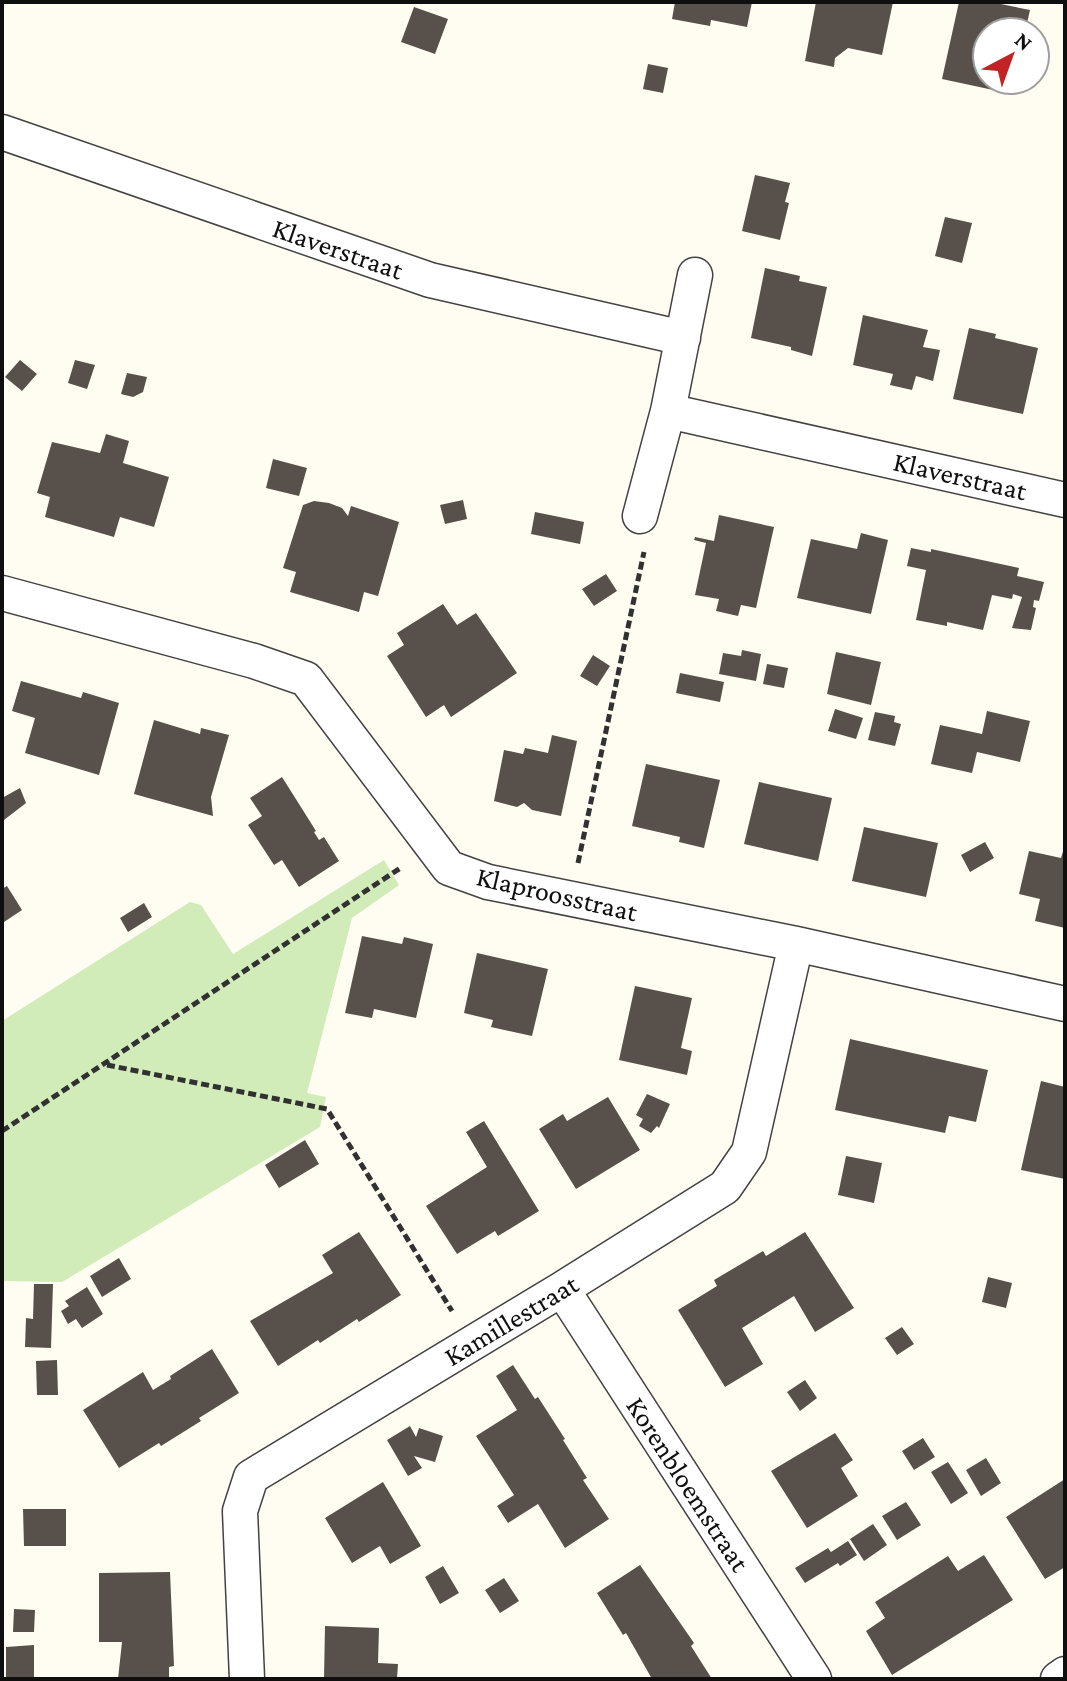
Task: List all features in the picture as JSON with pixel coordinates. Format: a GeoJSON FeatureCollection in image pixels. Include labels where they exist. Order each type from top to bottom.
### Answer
{"type":"FeatureCollection","features":[{"type":"Feature","properties":{"kind":"street","name":"Klaverstraat"},"geometry":{"type":"LineString","coordinates":[[2,132],[430,280],[683,338]]}},
{"type":"Feature","properties":{"kind":"street"},"geometry":{"type":"LineString","coordinates":[[640,516],[668,411],[695,275]]}},
{"type":"Feature","properties":{"kind":"street","name":"Klaverstraat"},"geometry":{"type":"LineString","coordinates":[[668,411],[1065,500]]}},
{"type":"Feature","properties":{"kind":"street","name":"Klaproosstraat"},"geometry":{"type":"LineString","coordinates":[[2,593],[254,661],[306,679],[449,868],[488,882],[796,944],[1065,1004]]}},
{"type":"Feature","properties":{"kind":"street","name":"Kamillestraat"},"geometry":{"type":"LineString","coordinates":[[247,1679],[240,1511],[251,1477],[725,1187],[749,1152],[796,944]]}},
{"type":"Feature","properties":{"kind":"street","name":"Korenbloemstraat"},"geometry":{"type":"LineString","coordinates":[[562,1289],[814,1679]]}},
{"type":"Feature","properties":{"kind":"street"},"geometry":{"type":"LineString","coordinates":[[1058,1679],[1065,1674]]}},
{"type":"Feature","properties":{"kind":"path"},"geometry":{"type":"LineString","coordinates":[[570,899],[645,546],[640,516]]}},
{"type":"Feature","properties":{"kind":"path"},"geometry":{"type":"LineString","coordinates":[[2,1131],[433,847]]}},
{"type":"Feature","properties":{"kind":"path"},"geometry":{"type":"LineString","coordinates":[[106,1065],[327,1109],[472,1343]]}},
{"type":"Feature","properties":{"kind":"green space"},"geometry":{"type":"Polygon","coordinates":[[[384,860],[399,885],[352,918],[307,1093],[326,1097],[320,1127],[62,1282],[2,1281],[2,1021],[190,902],[201,905],[233,954],[384,860]]]}},
{"type":"Feature","properties":{"kind":"building"},"geometry":{"type":"Polygon","coordinates":[[[675,2],[752,2],[747,27],[711,20],[710,26],[672,19],[675,2]]]}},
{"type":"Feature","properties":{"kind":"building"},"geometry":{"type":"Polygon","coordinates":[[[816,2],[893,2],[882,55],[848,48],[835,58],[834,67],[805,61],[816,2]]]}},
{"type":"Feature","properties":{"kind":"building"},"geometry":{"type":"Polygon","coordinates":[[[959,2],[991,2],[1030,10],[1029,16],[971,16],[971,85],[942,79],[959,2]]]}},
{"type":"Feature","properties":{"kind":"building"},"geometry":{"type":"Polygon","coordinates":[[[414,7],[448,19],[435,54],[401,42],[414,7]]]}},
{"type":"Feature","properties":{"kind":"building"},"geometry":{"type":"Polygon","coordinates":[[[648,64],[668,68],[663,93],[643,89],[648,64]]]}},
{"type":"Feature","properties":{"kind":"building"},"geometry":{"type":"Polygon","coordinates":[[[755,175],[790,183],[785,202],[789,203],[780,240],[742,231],[755,175]]]}},
{"type":"Feature","properties":{"kind":"building"},"geometry":{"type":"Polygon","coordinates":[[[945,217],[972,223],[962,263],[935,256],[945,217]]]}},
{"type":"Feature","properties":{"kind":"building"},"geometry":{"type":"Polygon","coordinates":[[[765,268],[800,276],[799,281],[827,287],[812,356],[791,350],[791,347],[751,338],[765,268]]]}},
{"type":"Feature","properties":{"kind":"building"},"geometry":{"type":"Polygon","coordinates":[[[863,315],[928,330],[923,347],[940,350],[933,381],[916,376],[912,390],[890,385],[893,374],[853,365],[863,315]]]}},
{"type":"Feature","properties":{"kind":"building"},"geometry":{"type":"Polygon","coordinates":[[[969,328],[1038,348],[1023,414],[953,399],[969,328]]]}},
{"type":"Feature","properties":{"kind":"building"},"geometry":{"type":"Polygon","coordinates":[[[20,360],[37,374],[22,391],[5,377],[20,360]]]}},
{"type":"Feature","properties":{"kind":"building"},"geometry":{"type":"Polygon","coordinates":[[[75,360],[95,365],[87,389],[68,383],[75,360]]]}},
{"type":"Feature","properties":{"kind":"building"},"geometry":{"type":"Polygon","coordinates":[[[127,373],[147,377],[143,392],[133,397],[121,394],[127,373]]]}},
{"type":"Feature","properties":{"kind":"building"},"geometry":{"type":"Polygon","coordinates":[[[106,434],[129,441],[123,463],[169,477],[154,527],[120,517],[114,537],[45,517],[50,497],[37,493],[52,442],[100,453],[106,434]]]}},
{"type":"Feature","properties":{"kind":"building"},"geometry":{"type":"Polygon","coordinates":[[[273,459],[307,468],[299,496],[266,488],[273,459]]]}},
{"type":"Feature","properties":{"kind":"building"},"geometry":{"type":"Polygon","coordinates":[[[463,500],[467,519],[445,524],[440,505],[463,500]]]}},
{"type":"Feature","properties":{"kind":"building"},"geometry":{"type":"Polygon","coordinates":[[[314,501],[342,508],[348,516],[351,506],[399,522],[378,596],[364,592],[359,612],[290,592],[296,572],[283,568],[303,505],[314,501]]]}},
{"type":"Feature","properties":{"kind":"building"},"geometry":{"type":"Polygon","coordinates":[[[535,512],[584,522],[580,544],[531,534],[535,512]]]}},
{"type":"Feature","properties":{"kind":"building"},"geometry":{"type":"Polygon","coordinates":[[[719,515],[774,527],[756,608],[741,605],[738,616],[716,611],[719,599],[695,595],[706,543],[694,540],[695,537],[714,541],[719,515]]]}},
{"type":"Feature","properties":{"kind":"building"},"geometry":{"type":"Polygon","coordinates":[[[861,533],[888,540],[871,614],[797,598],[811,539],[857,549],[861,533]]]}},
{"type":"Feature","properties":{"kind":"building"},"geometry":{"type":"Polygon","coordinates":[[[911,548],[931,552],[931,549],[1019,568],[1017,576],[1044,582],[1039,601],[1034,600],[1033,607],[1036,608],[1031,630],[1012,628],[1022,597],[1013,594],[1012,599],[992,595],[983,630],[947,622],[947,626],[916,620],[926,570],[907,566],[911,548]]]}},
{"type":"Feature","properties":{"kind":"building"},"geometry":{"type":"Polygon","coordinates":[[[606,574],[617,591],[594,606],[582,589],[606,574]]]}},
{"type":"Feature","properties":{"kind":"building"},"geometry":{"type":"Polygon","coordinates":[[[443,604],[457,625],[476,613],[517,673],[451,717],[444,705],[426,717],[387,656],[404,645],[397,633],[443,604]]]}},
{"type":"Feature","properties":{"kind":"building"},"geometry":{"type":"Polygon","coordinates":[[[742,650],[761,654],[756,681],[719,674],[723,653],[741,656],[742,650]]]}},
{"type":"Feature","properties":{"kind":"building"},"geometry":{"type":"Polygon","coordinates":[[[836,652],[881,662],[871,705],[827,694],[836,652]]]}},
{"type":"Feature","properties":{"kind":"building"},"geometry":{"type":"Polygon","coordinates":[[[593,655],[610,666],[597,686],[580,676],[593,655]]]}},
{"type":"Feature","properties":{"kind":"building"},"geometry":{"type":"Polygon","coordinates":[[[767,664],[788,668],[784,688],[763,684],[767,664]]]}},
{"type":"Feature","properties":{"kind":"building"},"geometry":{"type":"Polygon","coordinates":[[[680,673],[724,682],[720,702],[676,693],[680,673]]]}},
{"type":"Feature","properties":{"kind":"building"},"geometry":{"type":"Polygon","coordinates":[[[21,681],[81,698],[83,692],[119,703],[99,775],[25,753],[35,718],[12,711],[21,681]]]}},
{"type":"Feature","properties":{"kind":"building"},"geometry":{"type":"Polygon","coordinates":[[[835,709],[863,718],[856,739],[828,731],[835,709]]]}},
{"type":"Feature","properties":{"kind":"building"},"geometry":{"type":"Polygon","coordinates":[[[987,711],[1030,721],[1020,762],[977,752],[972,773],[931,764],[940,725],[982,734],[987,711]]]}},
{"type":"Feature","properties":{"kind":"building"},"geometry":{"type":"Polygon","coordinates":[[[875,712],[895,716],[894,722],[901,724],[895,746],[868,740],[875,712]]]}},
{"type":"Feature","properties":{"kind":"building"},"geometry":{"type":"Polygon","coordinates":[[[154,720],[200,734],[201,728],[229,735],[211,797],[213,816],[134,794],[154,720]]]}},
{"type":"Feature","properties":{"kind":"building"},"geometry":{"type":"Polygon","coordinates":[[[552,735],[577,741],[561,816],[532,810],[524,803],[517,807],[494,801],[504,750],[523,754],[525,748],[548,753],[552,735]]]}},
{"type":"Feature","properties":{"kind":"building"},"geometry":{"type":"Polygon","coordinates":[[[646,764],[720,780],[704,848],[679,842],[680,837],[632,826],[646,764]]]}},
{"type":"Feature","properties":{"kind":"building"},"geometry":{"type":"Polygon","coordinates":[[[282,777],[319,840],[324,837],[339,861],[299,887],[282,860],[274,865],[248,825],[262,816],[250,798],[282,777]]]}},
{"type":"Feature","properties":{"kind":"building"},"geometry":{"type":"Polygon","coordinates":[[[759,782],[832,798],[818,861],[744,844],[759,782]]]}},
{"type":"Feature","properties":{"kind":"building"},"geometry":{"type":"Polygon","coordinates":[[[20,788],[26,803],[4,820],[2,798],[20,788]]]}},
{"type":"Feature","properties":{"kind":"building"},"geometry":{"type":"Polygon","coordinates":[[[864,827],[938,843],[926,897],[852,881],[864,827]]]}},
{"type":"Feature","properties":{"kind":"building"},"geometry":{"type":"Polygon","coordinates":[[[985,842],[994,858],[970,872],[961,855],[985,842]]]}},
{"type":"Feature","properties":{"kind":"building"},"geometry":{"type":"Polygon","coordinates":[[[1064,848],[1065,928],[1035,921],[1040,899],[1019,894],[1029,851],[1061,858],[1064,848]]]}},
{"type":"Feature","properties":{"kind":"building"},"geometry":{"type":"Polygon","coordinates":[[[7,886],[22,910],[4,922],[2,889],[7,886]]]}},
{"type":"Feature","properties":{"kind":"building"},"geometry":{"type":"Polygon","coordinates":[[[144,903],[152,917],[128,932],[120,918],[144,903]]]}},
{"type":"Feature","properties":{"kind":"building"},"geometry":{"type":"Polygon","coordinates":[[[362,936],[402,944],[404,937],[433,944],[416,1018],[374,1009],[372,1018],[345,1013],[362,936]]]}},
{"type":"Feature","properties":{"kind":"building"},"geometry":{"type":"Polygon","coordinates":[[[477,953],[548,969],[532,1036],[491,1027],[493,1020],[464,1013],[477,953]]]}},
{"type":"Feature","properties":{"kind":"building"},"geometry":{"type":"Polygon","coordinates":[[[635,986],[692,998],[681,1048],[692,1051],[687,1075],[619,1060],[635,986]]]}},
{"type":"Feature","properties":{"kind":"building"},"geometry":{"type":"Polygon","coordinates":[[[850,1039],[988,1070],[976,1122],[949,1116],[945,1133],[835,1110],[850,1039]]]}},
{"type":"Feature","properties":{"kind":"building"},"geometry":{"type":"Polygon","coordinates":[[[1041,1081],[1065,1087],[1065,1179],[1021,1170],[1041,1081]]]}},
{"type":"Feature","properties":{"kind":"building"},"geometry":{"type":"Polygon","coordinates":[[[647,1094],[670,1104],[659,1128],[657,1126],[651,1133],[639,1126],[643,1119],[636,1115],[647,1094]]]}},
{"type":"Feature","properties":{"kind":"building"},"geometry":{"type":"Polygon","coordinates":[[[608,1097],[640,1150],[576,1189],[539,1129],[563,1114],[567,1121],[608,1097]]]}},
{"type":"Feature","properties":{"kind":"building"},"geometry":{"type":"Polygon","coordinates":[[[484,1121],[539,1211],[498,1236],[495,1231],[457,1254],[426,1206],[487,1167],[466,1132],[484,1121]]]}},
{"type":"Feature","properties":{"kind":"building"},"geometry":{"type":"Polygon","coordinates":[[[305,1140],[319,1164],[279,1188],[265,1165],[305,1140]]]}},
{"type":"Feature","properties":{"kind":"building"},"geometry":{"type":"Polygon","coordinates":[[[846,1156],[882,1163],[874,1203],[838,1195],[846,1156]]]}},
{"type":"Feature","properties":{"kind":"building"},"geometry":{"type":"Polygon","coordinates":[[[359,1232],[401,1295],[359,1322],[357,1319],[320,1343],[318,1340],[278,1366],[250,1321],[333,1273],[322,1255],[359,1232]]]}},
{"type":"Feature","properties":{"kind":"building"},"geometry":{"type":"Polygon","coordinates":[[[805,1232],[854,1308],[815,1332],[794,1296],[742,1328],[763,1364],[725,1387],[678,1310],[717,1286],[714,1280],[763,1251],[766,1256],[805,1232]]]}},
{"type":"Feature","properties":{"kind":"building"},"geometry":{"type":"Polygon","coordinates":[[[119,1258],[131,1279],[102,1297],[90,1276],[119,1258]]]}},
{"type":"Feature","properties":{"kind":"building"},"geometry":{"type":"Polygon","coordinates":[[[988,1277],[1012,1283],[1006,1308],[982,1302],[988,1277]]]}},
{"type":"Feature","properties":{"kind":"building"},"geometry":{"type":"Polygon","coordinates":[[[34,1284],[53,1284],[51,1348],[25,1347],[26,1318],[33,1319],[34,1284]]]}},
{"type":"Feature","properties":{"kind":"building"},"geometry":{"type":"Polygon","coordinates":[[[87,1287],[103,1314],[82,1328],[76,1319],[68,1324],[61,1311],[69,1306],[65,1301],[87,1287]]]}},
{"type":"Feature","properties":{"kind":"building"},"geometry":{"type":"Polygon","coordinates":[[[902,1327],[914,1344],[897,1355],[885,1338],[902,1327]]]}},
{"type":"Feature","properties":{"kind":"building"},"geometry":{"type":"Polygon","coordinates":[[[212,1349],[239,1393],[161,1446],[159,1443],[119,1468],[83,1410],[143,1372],[153,1390],[212,1349]]]}},
{"type":"Feature","properties":{"kind":"building"},"geometry":{"type":"Polygon","coordinates":[[[57,1360],[58,1395],[37,1395],[36,1361],[57,1360]]]}},
{"type":"Feature","properties":{"kind":"building"},"geometry":{"type":"Polygon","coordinates":[[[513,1365],[565,1439],[587,1478],[583,1480],[609,1519],[565,1548],[538,1504],[508,1523],[497,1506],[514,1495],[476,1436],[517,1410],[496,1376],[513,1365]]]}},
{"type":"Feature","properties":{"kind":"building"},"geometry":{"type":"Polygon","coordinates":[[[805,1380],[817,1398],[800,1411],[787,1392],[805,1380]]]}},
{"type":"Feature","properties":{"kind":"building"},"geometry":{"type":"Polygon","coordinates":[[[410,1426],[416,1437],[419,1428],[443,1436],[435,1462],[414,1456],[422,1468],[408,1476],[387,1440],[410,1426]]]}},
{"type":"Feature","properties":{"kind":"building"},"geometry":{"type":"Polygon","coordinates":[[[835,1433],[853,1460],[841,1468],[858,1496],[807,1528],[771,1471],[835,1433]]]}},
{"type":"Feature","properties":{"kind":"building"},"geometry":{"type":"Polygon","coordinates":[[[923,1438],[935,1457],[914,1470],[902,1451],[923,1438]]]}},
{"type":"Feature","properties":{"kind":"building"},"geometry":{"type":"Polygon","coordinates":[[[986,1458],[1001,1483],[981,1496],[966,1470],[986,1458]]]}},
{"type":"Feature","properties":{"kind":"building"},"geometry":{"type":"Polygon","coordinates":[[[948,1462],[968,1493],[951,1504],[931,1472],[948,1462]]]}},
{"type":"Feature","properties":{"kind":"building"},"geometry":{"type":"Polygon","coordinates":[[[1065,1479],[1065,1567],[1045,1579],[1006,1517],[1065,1479]]]}},
{"type":"Feature","properties":{"kind":"building"},"geometry":{"type":"Polygon","coordinates":[[[383,1482],[421,1546],[390,1564],[380,1546],[352,1563],[325,1518],[383,1482]]]}},
{"type":"Feature","properties":{"kind":"building"},"geometry":{"type":"Polygon","coordinates":[[[906,1502],[921,1525],[897,1540],[882,1516],[906,1502]]]}},
{"type":"Feature","properties":{"kind":"building"},"geometry":{"type":"Polygon","coordinates":[[[23,1509],[66,1509],[66,1546],[24,1546],[23,1509]]]}},
{"type":"Feature","properties":{"kind":"building"},"geometry":{"type":"Polygon","coordinates":[[[873,1524],[887,1545],[864,1561],[850,1539],[873,1524]]]}},
{"type":"Feature","properties":{"kind":"building"},"geometry":{"type":"Polygon","coordinates":[[[848,1541],[857,1555],[805,1583],[795,1568],[828,1548],[831,1552],[848,1541]]]}},
{"type":"Feature","properties":{"kind":"building"},"geometry":{"type":"Polygon","coordinates":[[[984,1555],[1013,1600],[892,1675],[866,1631],[885,1618],[875,1602],[948,1556],[958,1571],[984,1555]]]}},
{"type":"Feature","properties":{"kind":"building"},"geometry":{"type":"Polygon","coordinates":[[[640,1565],[694,1643],[691,1646],[712,1679],[652,1679],[626,1633],[623,1635],[597,1593],[640,1565]]]}},
{"type":"Feature","properties":{"kind":"building"},"geometry":{"type":"Polygon","coordinates":[[[443,1566],[459,1593],[440,1604],[425,1577],[443,1566]]]}},
{"type":"Feature","properties":{"kind":"building"},"geometry":{"type":"Polygon","coordinates":[[[170,1572],[174,1666],[169,1667],[169,1679],[118,1679],[122,1642],[99,1642],[99,1573],[170,1572]]]}},
{"type":"Feature","properties":{"kind":"building"},"geometry":{"type":"Polygon","coordinates":[[[504,1578],[519,1601],[500,1613],[485,1590],[504,1578]]]}},
{"type":"Feature","properties":{"kind":"building"},"geometry":{"type":"Polygon","coordinates":[[[14,1609],[35,1610],[34,1632],[13,1632],[14,1609]]]}},
{"type":"Feature","properties":{"kind":"building"},"geometry":{"type":"Polygon","coordinates":[[[325,1626],[379,1628],[378,1663],[398,1664],[397,1679],[324,1679],[325,1626]]]}},
{"type":"Feature","properties":{"kind":"building"},"geometry":{"type":"Polygon","coordinates":[[[34,1645],[34,1679],[6,1679],[6,1647],[34,1645]]]}}]}
